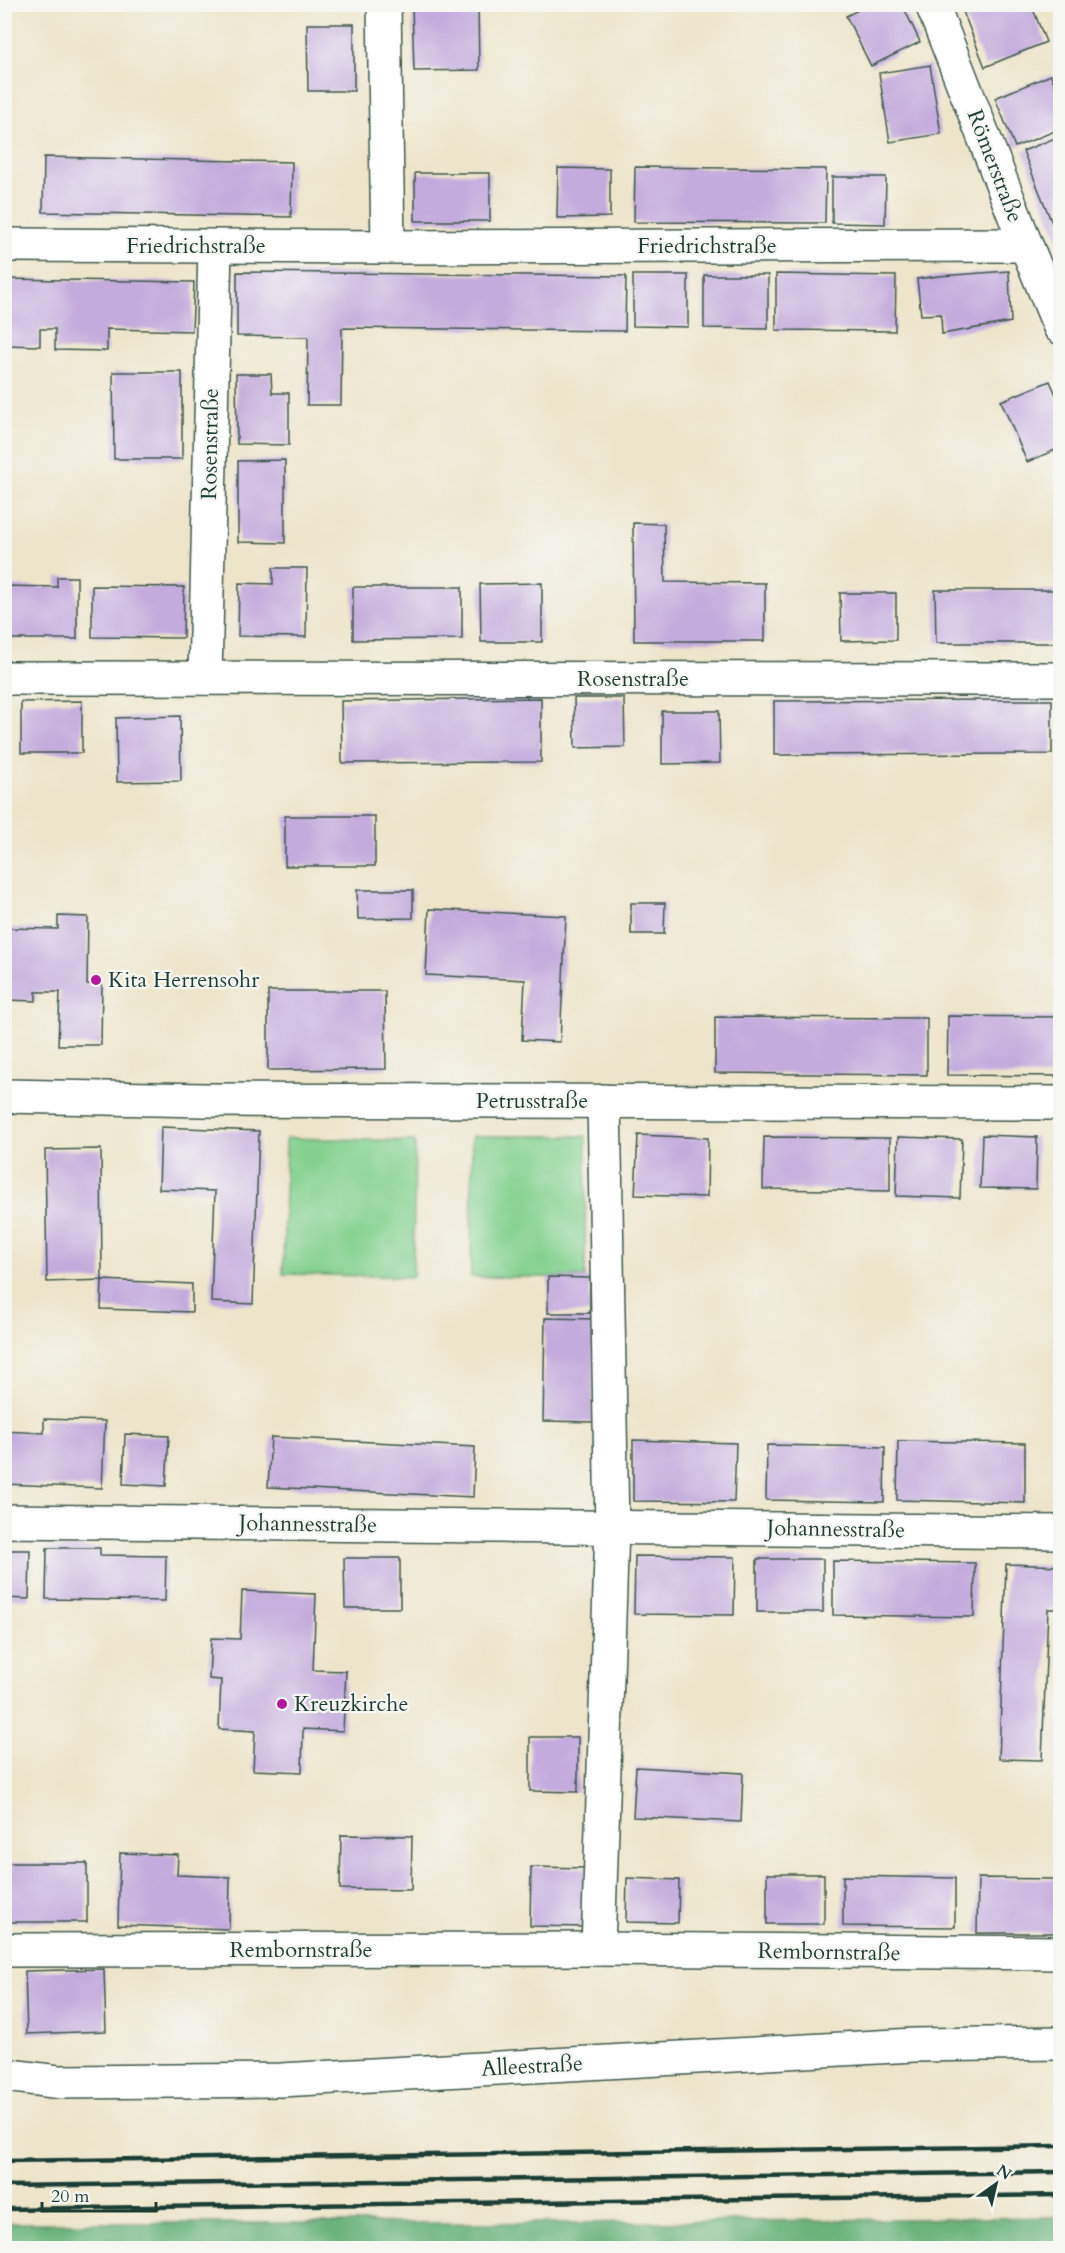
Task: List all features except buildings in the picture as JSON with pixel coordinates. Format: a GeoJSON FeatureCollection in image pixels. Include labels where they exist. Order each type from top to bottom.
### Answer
{"type":"FeatureCollection","features":[{"type":"Feature","properties":{"kind":"street"},"geometry":{"type":"LineString","coordinates":[[384,4],[388,247]]}},
{"type":"Feature","properties":{"kind":"street","name":"Römerstraße"},"geometry":{"type":"LineString","coordinates":[[932,4],[1060,327]]}},
{"type":"Feature","properties":{"kind":"street","name":"Friedrichstraße"},"geometry":{"type":"LineString","coordinates":[[4,245],[388,247],[1026,245]]}},
{"type":"Feature","properties":{"kind":"street","name":"Rosenstraße"},"geometry":{"type":"LineString","coordinates":[[205,678],[215,247]]}},
{"type":"Feature","properties":{"kind":"street","name":"Rosenstraße"},"geometry":{"type":"LineString","coordinates":[[4,678],[1060,679]]}},
{"type":"Feature","properties":{"kind":"street","name":"Petrusstraße"},"geometry":{"type":"LineString","coordinates":[[4,1096],[216,1100],[1060,1103]]}},
{"type":"Feature","properties":{"kind":"street"},"geometry":{"type":"LineString","coordinates":[[598,1949],[612,1527],[604,1101]]}},
{"type":"Feature","properties":{"kind":"street","name":"Johannesstraße"},"geometry":{"type":"LineString","coordinates":[[4,1521],[1060,1532]]}},
{"type":"Feature","properties":{"kind":"street","name":"Rembornstraße"},"geometry":{"type":"LineString","coordinates":[[4,1950],[598,1949],[1060,1953]]}},
{"type":"Feature","properties":{"kind":"street","name":"Alleestraße"},"geometry":{"type":"LineString","coordinates":[[4,2075],[60,2082],[281,2080],[914,2045],[1060,2043]]}},
{"type":"Feature","properties":{"kind":"green space"},"geometry":{"type":"Polygon","coordinates":[[[472,1136],[586,1136],[585,1277],[471,1277],[472,1136]]]}},
{"type":"Feature","properties":{"kind":"green space"},"geometry":{"type":"Polygon","coordinates":[[[286,1138],[415,1141],[413,1277],[283,1274],[286,1138]]]}},
{"type":"Feature","properties":{"kind":"green space"},"geometry":{"type":"Polygon","coordinates":[[[1060,2217],[1060,2248],[4,2248],[5,2223],[574,2223],[1060,2217]]]}},
{"type":"Feature","properties":{"kind":"railway"},"geometry":{"type":"LineString","coordinates":[[4,2161],[1060,2146]]}},
{"type":"Feature","properties":{"kind":"railway"},"geometry":{"type":"LineString","coordinates":[[4,2186],[1060,2172]]}},
{"type":"Feature","properties":{"kind":"railway"},"geometry":{"type":"LineString","coordinates":[[4,2209],[1060,2195]]}},
{"type":"Feature","properties":{"kind":"place","name":"Kita Herrensohr"},"geometry":{"type":"Point","coordinates":[96,980]}},
{"type":"Feature","properties":{"kind":"place","name":"Kreuzkirche"},"geometry":{"type":"Point","coordinates":[282,1704]}}]}
